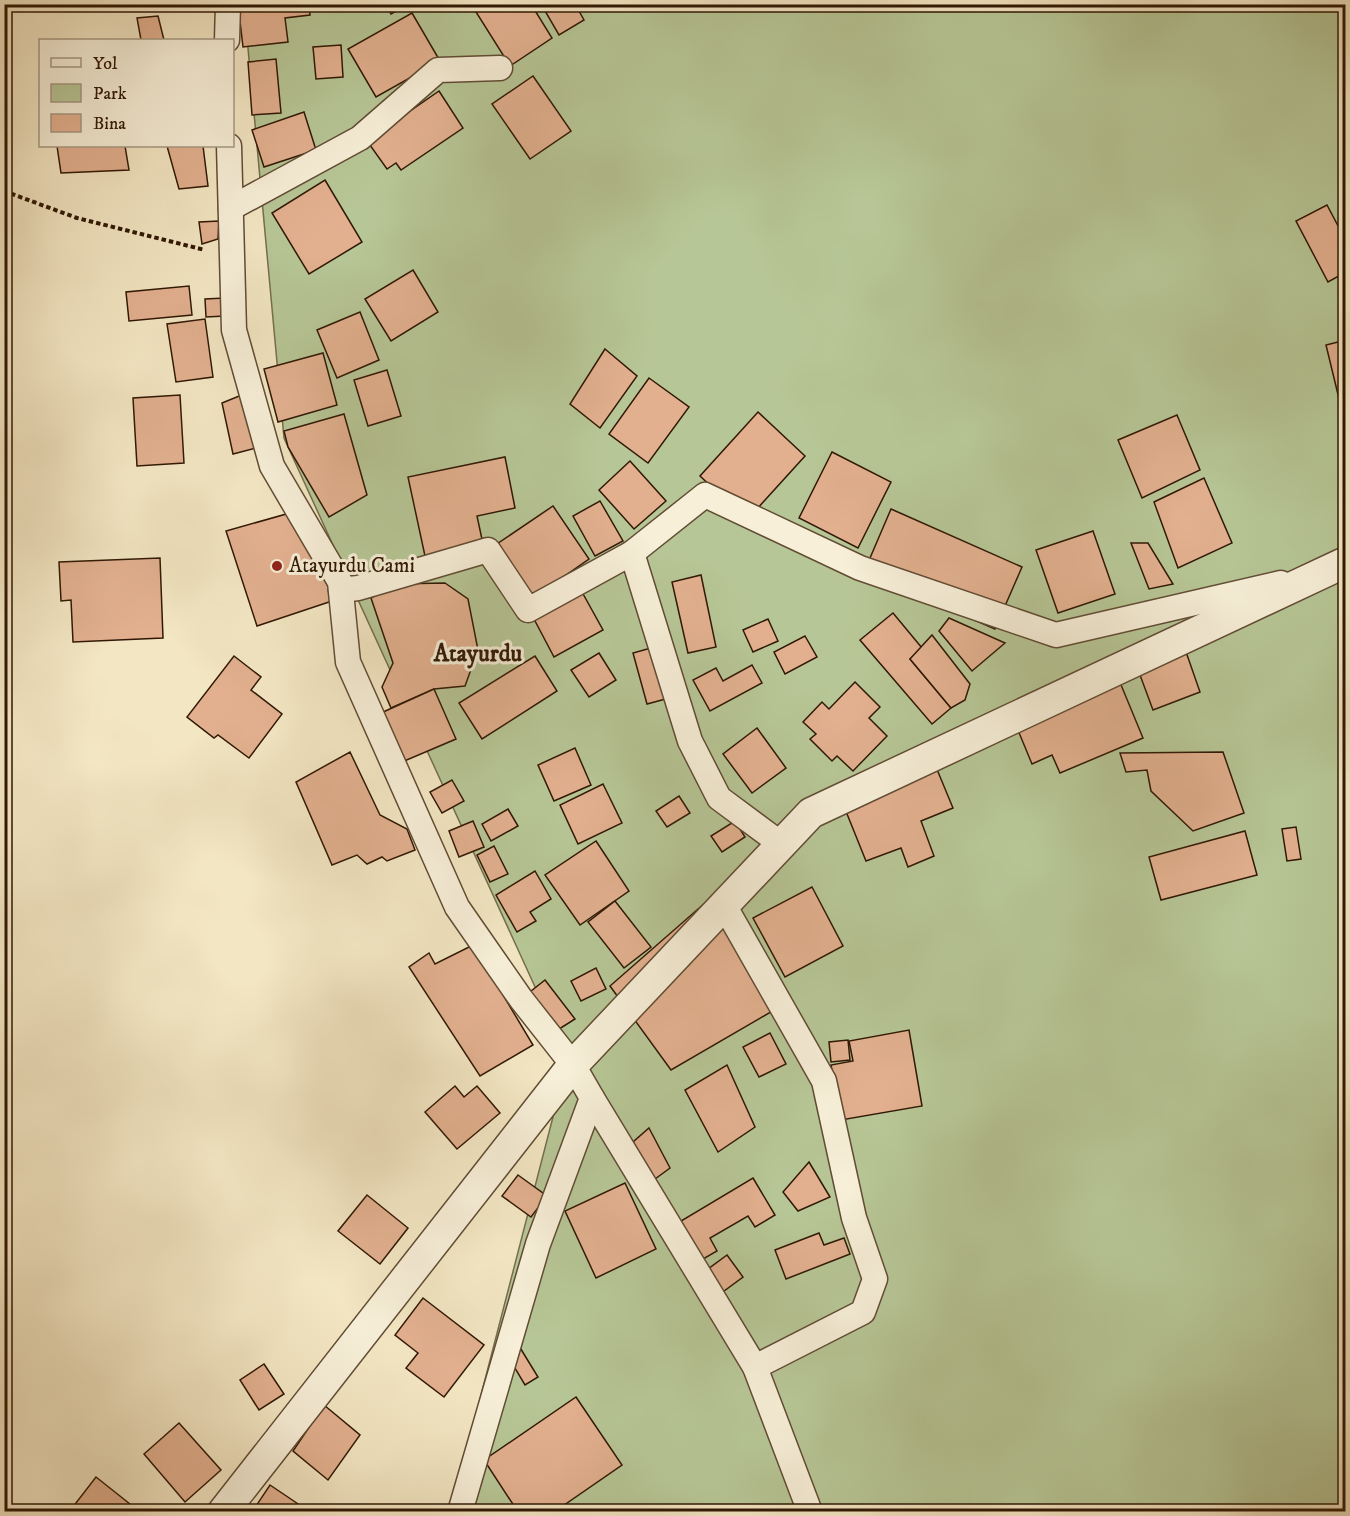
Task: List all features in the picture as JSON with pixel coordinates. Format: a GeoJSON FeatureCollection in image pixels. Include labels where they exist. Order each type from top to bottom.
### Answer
{"type":"FeatureCollection","features":[{"type":"Feature","properties":{"kind":"street"},"geometry":{"type":"LineString","coordinates":[[227,39],[228,4]]}},
{"type":"Feature","properties":{"kind":"street"},"geometry":{"type":"LineString","coordinates":[[231,208],[360,138],[438,70],[500,68]]}},
{"type":"Feature","properties":{"kind":"street"},"geometry":{"type":"LineString","coordinates":[[230,147],[234,330],[272,466],[340,582],[348,662],[457,907],[521,999],[573,1065],[755,1367],[810,1512]]}},
{"type":"Feature","properties":{"kind":"street"},"geometry":{"type":"LineString","coordinates":[[341,590],[358,588],[488,550],[528,610],[632,553],[705,495],[860,568],[1056,635],[1318,575]]}},
{"type":"Feature","properties":{"kind":"street"},"geometry":{"type":"LineString","coordinates":[[632,553],[690,741],[719,798],[781,844]]}},
{"type":"Feature","properties":{"kind":"street"},"geometry":{"type":"LineString","coordinates":[[223,1512],[573,1065],[811,813],[1346,562]]}},
{"type":"Feature","properties":{"kind":"street"},"geometry":{"type":"LineString","coordinates":[[724,905],[824,1081],[854,1218],[875,1279],[863,1312],[755,1367]]}},
{"type":"Feature","properties":{"kind":"street"},"geometry":{"type":"LineString","coordinates":[[460,1512],[538,1244],[592,1098]]}},
{"type":"Feature","properties":{"kind":"path"},"geometry":{"type":"LineString","coordinates":[[4,191],[77,218],[232,257]]}},
{"type":"Feature","properties":{"kind":"green space"},"geometry":{"type":"Polygon","coordinates":[[[244,5],[1345,5],[1345,1511],[451,1511],[568,1059],[284,438],[244,5]]]}},
{"type":"Feature","properties":{"kind":"building"},"geometry":{"type":"Polygon","coordinates":[[[238,4],[309,4],[310,15],[285,18],[288,42],[243,47],[238,4]]]}},
{"type":"Feature","properties":{"kind":"building"},"geometry":{"type":"Polygon","coordinates":[[[386,4],[409,4],[391,14],[386,4]]]}},
{"type":"Feature","properties":{"kind":"building"},"geometry":{"type":"Polygon","coordinates":[[[488,4],[531,4],[552,38],[510,66],[476,12],[488,4]]]}},
{"type":"Feature","properties":{"kind":"building"},"geometry":{"type":"Polygon","coordinates":[[[541,4],[575,4],[584,20],[559,35],[541,4]]]}},
{"type":"Feature","properties":{"kind":"building"},"geometry":{"type":"Polygon","coordinates":[[[412,13],[440,61],[376,97],[348,49],[412,13]]]}},
{"type":"Feature","properties":{"kind":"building"},"geometry":{"type":"Polygon","coordinates":[[[158,16],[164,39],[141,39],[137,18],[158,16]]]}},
{"type":"Feature","properties":{"kind":"building"},"geometry":{"type":"Polygon","coordinates":[[[341,45],[343,77],[316,79],[313,47],[341,45]]]}},
{"type":"Feature","properties":{"kind":"building"},"geometry":{"type":"Polygon","coordinates":[[[276,59],[281,113],[252,115],[248,62],[276,59]]]}},
{"type":"Feature","properties":{"kind":"building"},"geometry":{"type":"Polygon","coordinates":[[[533,76],[571,131],[530,159],[492,104],[533,76]]]}},
{"type":"Feature","properties":{"kind":"building"},"geometry":{"type":"Polygon","coordinates":[[[439,91],[463,128],[401,170],[396,163],[387,169],[367,141],[439,91]]]}},
{"type":"Feature","properties":{"kind":"building"},"geometry":{"type":"Polygon","coordinates":[[[304,112],[316,150],[264,167],[252,130],[304,112]]]}},
{"type":"Feature","properties":{"kind":"building"},"geometry":{"type":"Polygon","coordinates":[[[57,147],[125,147],[129,170],[61,173],[57,147]]]}},
{"type":"Feature","properties":{"kind":"building"},"geometry":{"type":"Polygon","coordinates":[[[167,147],[203,147],[208,186],[179,189],[167,147]]]}},
{"type":"Feature","properties":{"kind":"building"},"geometry":{"type":"Polygon","coordinates":[[[325,180],[362,242],[309,274],[272,213],[325,180]]]}},
{"type":"Feature","properties":{"kind":"building"},"geometry":{"type":"Polygon","coordinates":[[[1327,205],[1346,241],[1346,272],[1328,282],[1296,221],[1327,205]]]}},
{"type":"Feature","properties":{"kind":"building"},"geometry":{"type":"Polygon","coordinates":[[[219,221],[218,239],[202,244],[199,222],[219,221]]]}},
{"type":"Feature","properties":{"kind":"building"},"geometry":{"type":"Polygon","coordinates":[[[413,270],[438,312],[391,341],[365,299],[413,270]]]}},
{"type":"Feature","properties":{"kind":"building"},"geometry":{"type":"Polygon","coordinates":[[[189,286],[192,315],[129,321],[126,292],[189,286]]]}},
{"type":"Feature","properties":{"kind":"building"},"geometry":{"type":"Polygon","coordinates":[[[225,298],[225,316],[206,317],[205,299],[225,298]]]}},
{"type":"Feature","properties":{"kind":"building"},"geometry":{"type":"Polygon","coordinates":[[[360,312],[379,360],[337,378],[317,330],[360,312]]]}},
{"type":"Feature","properties":{"kind":"building"},"geometry":{"type":"Polygon","coordinates":[[[205,319],[213,377],[176,382],[167,324],[205,319]]]}},
{"type":"Feature","properties":{"kind":"building"},"geometry":{"type":"Polygon","coordinates":[[[1346,340],[1346,410],[1342,411],[1326,345],[1346,340]]]}},
{"type":"Feature","properties":{"kind":"building"},"geometry":{"type":"Polygon","coordinates":[[[605,349],[637,376],[600,428],[570,404],[605,349]]]}},
{"type":"Feature","properties":{"kind":"building"},"geometry":{"type":"Polygon","coordinates":[[[323,353],[337,405],[278,422],[264,369],[323,353]]]}},
{"type":"Feature","properties":{"kind":"building"},"geometry":{"type":"Polygon","coordinates":[[[387,370],[401,416],[368,426],[354,380],[387,370]]]}},
{"type":"Feature","properties":{"kind":"building"},"geometry":{"type":"Polygon","coordinates":[[[649,378],[689,407],[648,463],[609,434],[649,378]]]}},
{"type":"Feature","properties":{"kind":"building"},"geometry":{"type":"Polygon","coordinates":[[[249,392],[264,446],[233,454],[222,403],[249,392]]]}},
{"type":"Feature","properties":{"kind":"building"},"geometry":{"type":"Polygon","coordinates":[[[180,395],[184,463],[137,466],[133,398],[180,395]]]}},
{"type":"Feature","properties":{"kind":"building"},"geometry":{"type":"Polygon","coordinates":[[[758,412],[805,456],[747,520],[700,476],[758,412]]]}},
{"type":"Feature","properties":{"kind":"building"},"geometry":{"type":"Polygon","coordinates":[[[344,414],[367,495],[329,517],[288,447],[284,431],[344,414]]]}},
{"type":"Feature","properties":{"kind":"building"},"geometry":{"type":"Polygon","coordinates":[[[1177,415],[1200,470],[1142,498],[1118,440],[1177,415]]]}},
{"type":"Feature","properties":{"kind":"building"},"geometry":{"type":"Polygon","coordinates":[[[832,452],[891,482],[858,548],[799,518],[832,452]]]}},
{"type":"Feature","properties":{"kind":"building"},"geometry":{"type":"Polygon","coordinates":[[[505,457],[515,508],[477,516],[483,544],[425,556],[408,477],[505,457]]]}},
{"type":"Feature","properties":{"kind":"building"},"geometry":{"type":"Polygon","coordinates":[[[630,461],[666,501],[634,529],[599,490],[630,461]]]}},
{"type":"Feature","properties":{"kind":"building"},"geometry":{"type":"Polygon","coordinates":[[[1204,478],[1232,543],[1178,568],[1154,502],[1204,478]]]}},
{"type":"Feature","properties":{"kind":"building"},"geometry":{"type":"Polygon","coordinates":[[[600,501],[623,541],[595,556],[573,516],[600,501]]]}},
{"type":"Feature","properties":{"kind":"building"},"geometry":{"type":"Polygon","coordinates":[[[553,506],[589,559],[527,602],[491,548],[553,506]]]}},
{"type":"Feature","properties":{"kind":"building"},"geometry":{"type":"Polygon","coordinates":[[[891,509],[1022,567],[995,629],[864,572],[891,509]]]}},
{"type":"Feature","properties":{"kind":"building","name":"Atayurdu Cami"},"geometry":{"type":"Polygon","coordinates":[[[290,513],[335,600],[257,626],[226,531],[290,513]]]}},
{"type":"Feature","properties":{"kind":"building"},"geometry":{"type":"Polygon","coordinates":[[[1093,531],[1115,594],[1058,613],[1036,550],[1093,531]]]}},
{"type":"Feature","properties":{"kind":"building"},"geometry":{"type":"Polygon","coordinates":[[[1131,543],[1148,543],[1173,584],[1149,589],[1131,543]]]}},
{"type":"Feature","properties":{"kind":"building"},"geometry":{"type":"Polygon","coordinates":[[[160,558],[163,638],[73,642],[71,600],[61,601],[59,562],[160,558]]]}},
{"type":"Feature","properties":{"kind":"building"},"geometry":{"type":"Polygon","coordinates":[[[701,575],[716,647],[688,653],[672,582],[701,575]]]}},
{"type":"Feature","properties":{"kind":"building"},"geometry":{"type":"Polygon","coordinates":[[[445,583],[468,599],[478,650],[465,686],[434,689],[391,708],[382,687],[393,663],[371,598],[395,584],[445,583]]]}},
{"type":"Feature","properties":{"kind":"building"},"geometry":{"type":"Polygon","coordinates":[[[582,592],[603,630],[554,657],[534,619],[582,592]]]}},
{"type":"Feature","properties":{"kind":"building"},"geometry":{"type":"Polygon","coordinates":[[[893,613],[922,648],[910,659],[951,708],[932,724],[860,640],[893,613]]]}},
{"type":"Feature","properties":{"kind":"building"},"geometry":{"type":"Polygon","coordinates":[[[949,618],[1005,643],[972,671],[939,631],[949,618]]]}},
{"type":"Feature","properties":{"kind":"building"},"geometry":{"type":"Polygon","coordinates":[[[768,619],[778,641],[753,652],[743,630],[768,619]]]}},
{"type":"Feature","properties":{"kind":"building"},"geometry":{"type":"Polygon","coordinates":[[[932,635],[970,684],[965,700],[951,708],[910,659],[932,635]]]}},
{"type":"Feature","properties":{"kind":"building"},"geometry":{"type":"Polygon","coordinates":[[[805,636],[817,657],[785,674],[774,652],[805,636]]]}},
{"type":"Feature","properties":{"kind":"building"},"geometry":{"type":"Polygon","coordinates":[[[669,643],[684,694],[647,704],[633,653],[669,643]]]}},
{"type":"Feature","properties":{"kind":"building"},"geometry":{"type":"Polygon","coordinates":[[[1185,649],[1200,692],[1153,710],[1137,667],[1185,649]]]}},
{"type":"Feature","properties":{"kind":"building"},"geometry":{"type":"Polygon","coordinates":[[[599,653],[616,680],[589,697],[571,670],[599,653]]]}},
{"type":"Feature","properties":{"kind":"building"},"geometry":{"type":"Polygon","coordinates":[[[234,656],[261,677],[251,690],[282,714],[249,758],[218,735],[214,738],[187,717],[234,656]]]}},
{"type":"Feature","properties":{"kind":"building"},"geometry":{"type":"Polygon","coordinates":[[[535,656],[557,691],[482,739],[459,703],[535,656]]]}},
{"type":"Feature","properties":{"kind":"building"},"geometry":{"type":"Polygon","coordinates":[[[752,665],[762,683],[710,711],[693,680],[716,668],[723,681],[752,665]]]}},
{"type":"Feature","properties":{"kind":"building"},"geometry":{"type":"Polygon","coordinates":[[[1119,680],[1143,738],[1060,773],[1052,755],[1032,764],[1015,723],[1119,680]]]}},
{"type":"Feature","properties":{"kind":"building"},"geometry":{"type":"Polygon","coordinates":[[[855,682],[880,707],[869,718],[887,736],[853,771],[837,756],[832,761],[810,739],[816,734],[803,722],[822,702],[829,709],[855,682]]]}},
{"type":"Feature","properties":{"kind":"building"},"geometry":{"type":"Polygon","coordinates":[[[434,689],[456,739],[402,762],[381,713],[434,689]]]}},
{"type":"Feature","properties":{"kind":"building"},"geometry":{"type":"Polygon","coordinates":[[[757,728],[786,768],[752,793],[723,754],[757,728]]]}},
{"type":"Feature","properties":{"kind":"building"},"geometry":{"type":"Polygon","coordinates":[[[575,748],[591,785],[554,801],[538,765],[575,748]]]}},
{"type":"Feature","properties":{"kind":"building"},"geometry":{"type":"Polygon","coordinates":[[[350,752],[380,815],[407,829],[415,850],[387,861],[382,857],[367,864],[357,855],[332,865],[296,782],[350,752]]]}},
{"type":"Feature","properties":{"kind":"building"},"geometry":{"type":"Polygon","coordinates":[[[1223,752],[1244,813],[1193,831],[1151,791],[1147,770],[1126,772],[1120,753],[1223,752]]]}},
{"type":"Feature","properties":{"kind":"building"},"geometry":{"type":"Polygon","coordinates":[[[936,767],[953,808],[921,821],[934,856],[908,867],[901,848],[866,861],[843,804],[936,767]]]}},
{"type":"Feature","properties":{"kind":"building"},"geometry":{"type":"Polygon","coordinates":[[[452,780],[464,801],[442,813],[430,792],[452,780]]]}},
{"type":"Feature","properties":{"kind":"building"},"geometry":{"type":"Polygon","coordinates":[[[603,784],[622,823],[578,844],[560,805],[603,784]]]}},
{"type":"Feature","properties":{"kind":"building"},"geometry":{"type":"Polygon","coordinates":[[[679,796],[690,813],[667,827],[656,811],[679,796]]]}},
{"type":"Feature","properties":{"kind":"building"},"geometry":{"type":"Polygon","coordinates":[[[508,809],[518,826],[491,841],[482,824],[508,809]]]}},
{"type":"Feature","properties":{"kind":"building"},"geometry":{"type":"Polygon","coordinates":[[[473,821],[484,847],[459,857],[449,831],[473,821]]]}},
{"type":"Feature","properties":{"kind":"building"},"geometry":{"type":"Polygon","coordinates":[[[735,821],[745,837],[722,852],[711,836],[735,821]]]}},
{"type":"Feature","properties":{"kind":"building"},"geometry":{"type":"Polygon","coordinates":[[[1296,827],[1301,859],[1287,861],[1282,829],[1296,827]]]}},
{"type":"Feature","properties":{"kind":"building"},"geometry":{"type":"Polygon","coordinates":[[[1245,831],[1257,875],[1161,900],[1149,857],[1245,831]]]}},
{"type":"Feature","properties":{"kind":"building"},"geometry":{"type":"Polygon","coordinates":[[[596,841],[629,891],[580,925],[545,875],[596,841]]]}},
{"type":"Feature","properties":{"kind":"building"},"geometry":{"type":"Polygon","coordinates":[[[494,846],[508,874],[490,882],[477,855],[494,846]]]}},
{"type":"Feature","properties":{"kind":"building"},"geometry":{"type":"Polygon","coordinates":[[[535,871],[551,899],[530,912],[536,921],[517,932],[496,895],[535,871]]]}},
{"type":"Feature","properties":{"kind":"building"},"geometry":{"type":"Polygon","coordinates":[[[812,887],[843,946],[785,977],[753,918],[812,887]]]}},
{"type":"Feature","properties":{"kind":"building"},"geometry":{"type":"Polygon","coordinates":[[[714,895],[788,1002],[671,1070],[610,986],[714,895]]]}},
{"type":"Feature","properties":{"kind":"building"},"geometry":{"type":"Polygon","coordinates":[[[615,901],[651,947],[624,968],[588,922],[615,901]]]}},
{"type":"Feature","properties":{"kind":"building"},"geometry":{"type":"Polygon","coordinates":[[[473,945],[533,1045],[480,1076],[409,967],[429,953],[435,964],[473,945]]]}},
{"type":"Feature","properties":{"kind":"building"},"geometry":{"type":"Polygon","coordinates":[[[596,968],[606,989],[581,1001],[571,981],[596,968]]]}},
{"type":"Feature","properties":{"kind":"building"},"geometry":{"type":"Polygon","coordinates":[[[545,980],[575,1019],[556,1031],[521,999],[545,980]]]}},
{"type":"Feature","properties":{"kind":"building"},"geometry":{"type":"Polygon","coordinates":[[[909,1030],[922,1106],[841,1120],[831,1065],[853,1061],[849,1041],[909,1030]]]}},
{"type":"Feature","properties":{"kind":"building"},"geometry":{"type":"Polygon","coordinates":[[[770,1033],[786,1064],[759,1077],[743,1047],[770,1033]]]}},
{"type":"Feature","properties":{"kind":"building"},"geometry":{"type":"Polygon","coordinates":[[[848,1040],[850,1060],[831,1062],[829,1042],[848,1040]]]}},
{"type":"Feature","properties":{"kind":"building"},"geometry":{"type":"Polygon","coordinates":[[[727,1065],[755,1127],[718,1152],[685,1090],[727,1065]]]}},
{"type":"Feature","properties":{"kind":"building"},"geometry":{"type":"Polygon","coordinates":[[[455,1086],[464,1097],[477,1086],[500,1113],[457,1149],[425,1112],[455,1086]]]}},
{"type":"Feature","properties":{"kind":"building"},"geometry":{"type":"Polygon","coordinates":[[[649,1128],[670,1168],[655,1179],[633,1142],[649,1128]]]}},
{"type":"Feature","properties":{"kind":"building"},"geometry":{"type":"Polygon","coordinates":[[[809,1162],[830,1197],[798,1211],[783,1192],[809,1162]]]}},
{"type":"Feature","properties":{"kind":"building"},"geometry":{"type":"Polygon","coordinates":[[[518,1175],[547,1196],[531,1217],[502,1196],[518,1175]]]}},
{"type":"Feature","properties":{"kind":"building"},"geometry":{"type":"Polygon","coordinates":[[[753,1178],[775,1215],[755,1227],[748,1216],[710,1238],[717,1251],[698,1262],[676,1224],[753,1178]]]}},
{"type":"Feature","properties":{"kind":"building"},"geometry":{"type":"Polygon","coordinates":[[[625,1183],[656,1249],[596,1278],[565,1211],[625,1183]]]}},
{"type":"Feature","properties":{"kind":"building"},"geometry":{"type":"Polygon","coordinates":[[[367,1195],[408,1228],[380,1264],[338,1231],[367,1195]]]}},
{"type":"Feature","properties":{"kind":"building"},"geometry":{"type":"Polygon","coordinates":[[[819,1233],[824,1245],[844,1238],[850,1254],[786,1279],[775,1250],[819,1233]]]}},
{"type":"Feature","properties":{"kind":"building"},"geometry":{"type":"Polygon","coordinates":[[[727,1255],[743,1277],[720,1294],[704,1272],[727,1255]]]}},
{"type":"Feature","properties":{"kind":"building"},"geometry":{"type":"Polygon","coordinates":[[[423,1298],[484,1345],[444,1397],[406,1368],[418,1353],[395,1335],[423,1298]]]}},
{"type":"Feature","properties":{"kind":"building"},"geometry":{"type":"Polygon","coordinates":[[[519,1346],[538,1377],[525,1385],[506,1353],[519,1346]]]}},
{"type":"Feature","properties":{"kind":"building"},"geometry":{"type":"Polygon","coordinates":[[[264,1364],[284,1394],[259,1410],[240,1380],[264,1364]]]}},
{"type":"Feature","properties":{"kind":"building"},"geometry":{"type":"Polygon","coordinates":[[[576,1397],[622,1465],[554,1512],[518,1512],[484,1460],[576,1397]]]}},
{"type":"Feature","properties":{"kind":"building"},"geometry":{"type":"Polygon","coordinates":[[[324,1405],[360,1435],[328,1480],[293,1451],[324,1405]]]}},
{"type":"Feature","properties":{"kind":"building"},"geometry":{"type":"Polygon","coordinates":[[[179,1423],[221,1470],[185,1502],[144,1454],[179,1423]]]}},
{"type":"Feature","properties":{"kind":"building"},"geometry":{"type":"Polygon","coordinates":[[[96,1477],[140,1512],[69,1512],[96,1477]]]}},
{"type":"Feature","properties":{"kind":"building"},"geometry":{"type":"Polygon","coordinates":[[[270,1485],[307,1510],[306,1512],[252,1512],[270,1485]]]}},
{"type":"Feature","properties":{"kind":"place","name":"Atayurdu Cami"},"geometry":{"type":"Point","coordinates":[277,566]}},
{"type":"Feature","properties":{"kind":"district","name":"Atayurdu"},"geometry":{"type":"Point","coordinates":[478,654]}}]}
